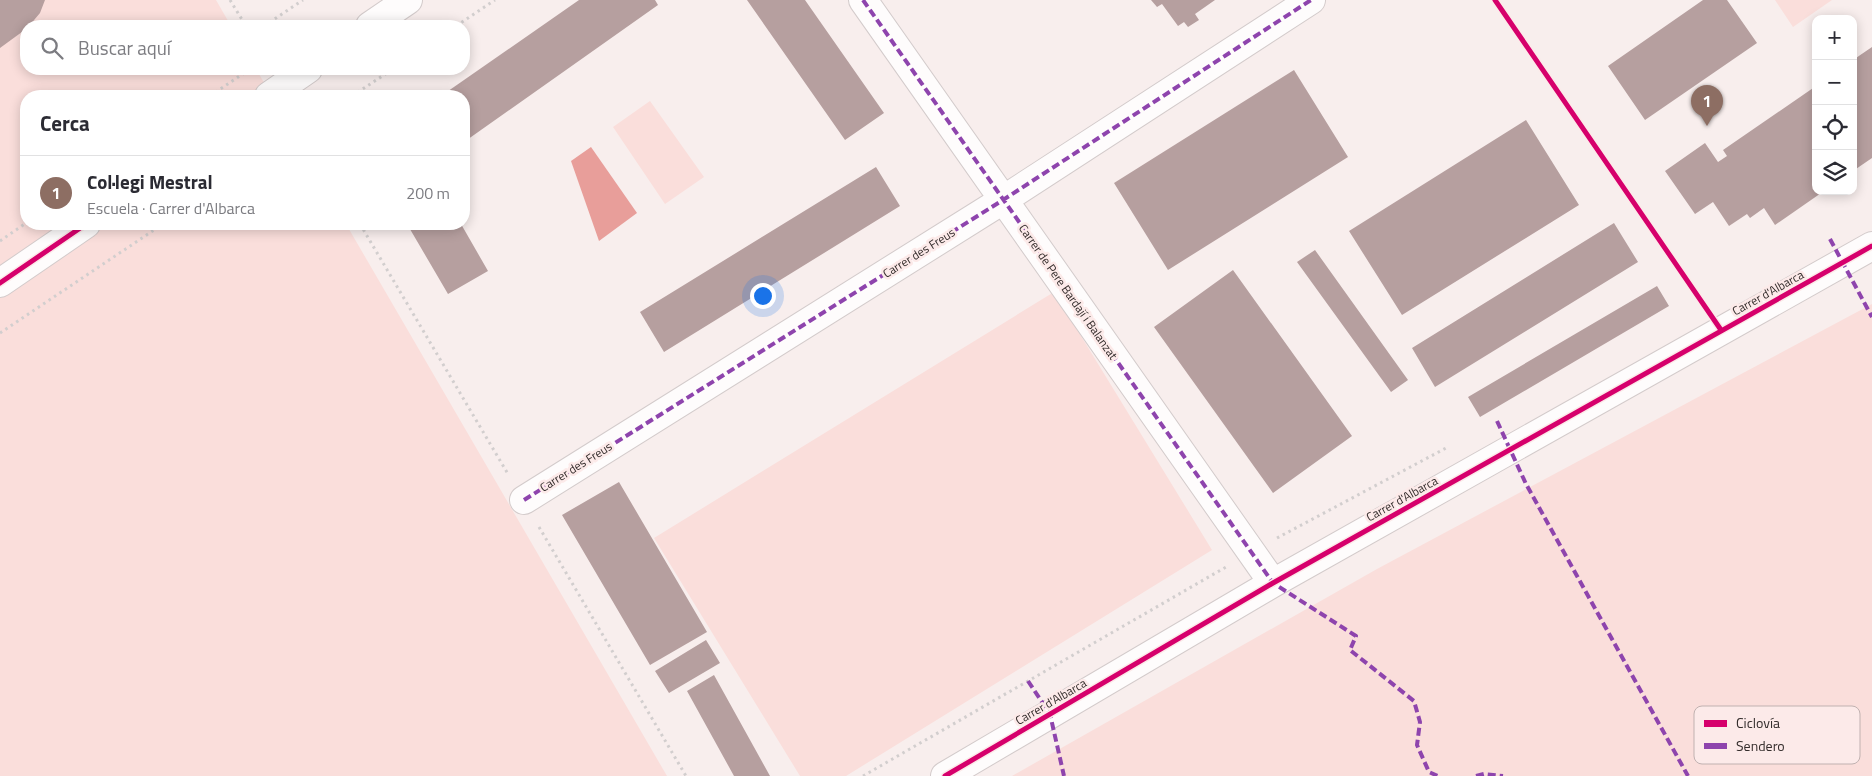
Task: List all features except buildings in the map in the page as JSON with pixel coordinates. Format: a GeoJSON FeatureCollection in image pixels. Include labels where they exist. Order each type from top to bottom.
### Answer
{"type":"FeatureCollection","features":[{"type":"Feature","properties":{"kind":"street"},"geometry":{"type":"LineString","coordinates":[[379,20],[408,0]]}},
{"type":"Feature","properties":{"kind":"street","name":"Carrer de Pere Bardají i Balanzat"},"geometry":{"type":"LineString","coordinates":[[863,0],[1273,583]]}},
{"type":"Feature","properties":{"kind":"street","name":"Carrer des Freus"},"geometry":{"type":"LineString","coordinates":[[524,500],[1003,200],[1311,0]]}},
{"type":"Feature","properties":{"kind":"street"},"geometry":{"type":"LineString","coordinates":[[278,90],[299,75]]}},
{"type":"Feature","properties":{"kind":"street"},"geometry":{"type":"LineString","coordinates":[[0,284],[77,230]]}},
{"type":"Feature","properties":{"kind":"street","name":"Carrer d'Albarca"},"geometry":{"type":"LineString","coordinates":[[945,776],[1273,583],[1872,246]]}},
{"type":"Feature","properties":{"kind":"path"},"geometry":{"type":"LineString","coordinates":[[230,0],[242,20]]}},
{"type":"Feature","properties":{"kind":"path"},"geometry":{"type":"LineString","coordinates":[[273,20],[303,0]]}},
{"type":"Feature","properties":{"kind":"path"},"geometry":{"type":"LineString","coordinates":[[465,20],[495,0]]}},
{"type":"Feature","properties":{"kind":"path"},"geometry":{"type":"LineString","coordinates":[[219,90],[241,75]]}},
{"type":"Feature","properties":{"kind":"path"},"geometry":{"type":"LineString","coordinates":[[361,90],[384,75]]}},
{"type":"Feature","properties":{"kind":"path"},"geometry":{"type":"LineString","coordinates":[[0,241],[20,227]]}},
{"type":"Feature","properties":{"kind":"path"},"geometry":{"type":"LineString","coordinates":[[0,334],[154,230]]}},
{"type":"Feature","properties":{"kind":"shaded area"},"geometry":{"type":"Polygon","coordinates":[[[0,0],[216,0],[228,20],[20,20],[20,75],[260,75],[268,90],[20,90],[20,230],[349,230],[667,776],[0,776],[0,0]]]}},
{"type":"Feature","properties":{"kind":"shaded area"},"geometry":{"type":"Polygon","coordinates":[[[1775,0],[1832,0],[1793,27],[1775,0]]]}},
{"type":"Feature","properties":{"kind":"shaded area"},"geometry":{"type":"Polygon","coordinates":[[[650,101],[704,177],[665,204],[613,127],[650,101]]]}},
{"type":"Feature","properties":{"kind":"shaded area"},"geometry":{"type":"Polygon","coordinates":[[[591,147],[637,213],[599,241],[571,161],[591,147]]]}},
{"type":"Feature","properties":{"kind":"shaded area"},"geometry":{"type":"Polygon","coordinates":[[[1054,292],[1212,550],[846,776],[800,776],[654,538],[1054,292]]]}},
{"type":"Feature","properties":{"kind":"shaded area"},"geometry":{"type":"Polygon","coordinates":[[[1872,304],[1872,776],[1012,776],[1377,569],[1872,304]]]}},
{"type":"Feature","properties":{"kind":"marked path"},"geometry":{"type":"LineString","coordinates":[[863,0],[1273,583],[1356,636],[1350,650],[1414,701],[1420,722],[1417,745],[1429,772],[1438,776]]}},
{"type":"Feature","properties":{"kind":"marked path"},"geometry":{"type":"LineString","coordinates":[[524,500],[1003,200],[1311,0]]}},
{"type":"Feature","properties":{"kind":"marked path"},"geometry":{"type":"LineString","coordinates":[[1830,239],[1872,317]]}},
{"type":"Feature","properties":{"kind":"marked path"},"geometry":{"type":"LineString","coordinates":[[1497,421],[1526,484],[1688,776]]}},
{"type":"Feature","properties":{"kind":"marked path"},"geometry":{"type":"LineString","coordinates":[[1028,681],[1050,714],[1064,776]]}},
{"type":"Feature","properties":{"kind":"marked path"},"geometry":{"type":"LineString","coordinates":[[1476,776],[1484,774],[1503,776]]}},
{"type":"Feature","properties":{"kind":"cycle path"},"geometry":{"type":"LineString","coordinates":[[1495,0],[1721,330]]}},
{"type":"Feature","properties":{"kind":"cycle path"},"geometry":{"type":"LineString","coordinates":[[0,283],[77,230]]}},
{"type":"Feature","properties":{"kind":"cycle path"},"geometry":{"type":"LineString","coordinates":[[945,776],[1273,583],[1872,246]]}},
{"type":"Feature","properties":{"kind":"place","name":"Col·legi Mestral"},"geometry":{"type":"Point","coordinates":[1707,126]}}]}
